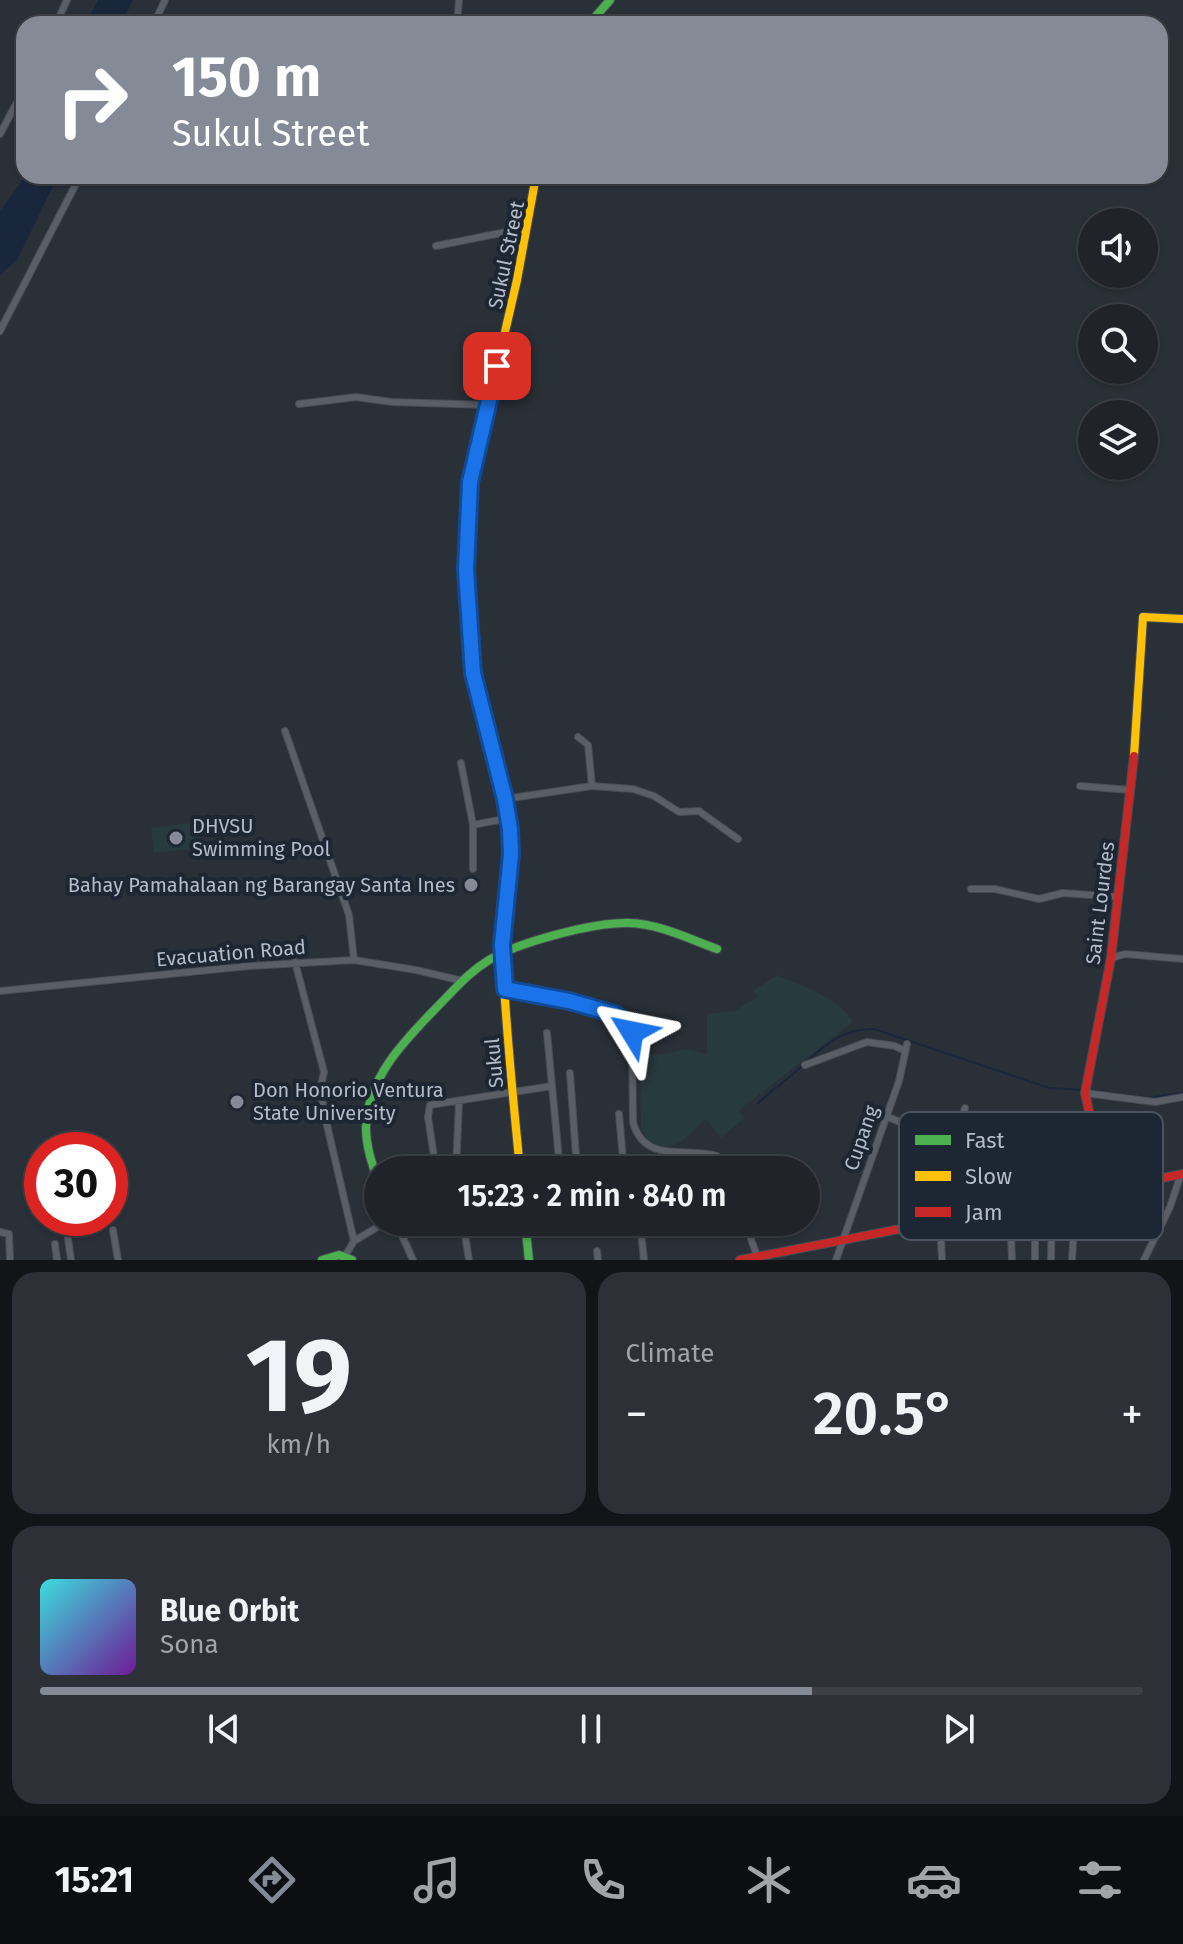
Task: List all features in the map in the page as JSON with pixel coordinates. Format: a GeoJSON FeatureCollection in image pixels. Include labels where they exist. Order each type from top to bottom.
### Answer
{"type":"FeatureCollection","features":[{"type":"Feature","properties":{"kind":"street"},"geometry":{"type":"LineString","coordinates":[[596,16],[610,0]]}},
{"type":"Feature","properties":{"kind":"street"},"geometry":{"type":"LineString","coordinates":[[0,134],[16,104]]}},
{"type":"Feature","properties":{"kind":"street"},"geometry":{"type":"LineString","coordinates":[[0,331],[76,184]]}},
{"type":"Feature","properties":{"kind":"street","name":"Sukul Street"},"geometry":{"type":"LineString","coordinates":[[503,954],[511,854],[509,818],[476,690],[468,615],[467,508],[535,184]]}},
{"type":"Feature","properties":{"kind":"street"},"geometry":{"type":"LineString","coordinates":[[436,246],[506,232],[526,236]]}},
{"type":"Feature","properties":{"kind":"street"},"geometry":{"type":"LineString","coordinates":[[476,362],[497,366]]}},
{"type":"Feature","properties":{"kind":"street"},"geometry":{"type":"LineString","coordinates":[[299,404],[356,397],[392,402],[488,405]]}},
{"type":"Feature","properties":{"kind":"street","name":"Saint Lourdes"},"geometry":{"type":"LineString","coordinates":[[1090,1112],[1085,1090],[1111,958],[1119,897],[1139,705],[1143,617],[1183,619]]}},
{"type":"Feature","properties":{"kind":"street"},"geometry":{"type":"LineString","coordinates":[[285,731],[349,915],[354,960]]}},
{"type":"Feature","properties":{"kind":"street"},"geometry":{"type":"LineString","coordinates":[[578,737],[588,745],[592,786]]}},
{"type":"Feature","properties":{"kind":"street"},"geometry":{"type":"LineString","coordinates":[[461,763],[473,825],[473,869]]}},
{"type":"Feature","properties":{"kind":"street"},"geometry":{"type":"LineString","coordinates":[[505,799],[592,786],[633,789],[654,796],[679,812],[699,811],[738,839]]}},
{"type":"Feature","properties":{"kind":"street"},"geometry":{"type":"LineString","coordinates":[[1080,786],[1130,790]]}},
{"type":"Feature","properties":{"kind":"street"},"geometry":{"type":"LineString","coordinates":[[473,825],[509,818]]}},
{"type":"Feature","properties":{"kind":"street"},"geometry":{"type":"LineString","coordinates":[[971,889],[995,889],[1039,899],[1063,893],[1119,897]]}},
{"type":"Feature","properties":{"kind":"street"},"geometry":{"type":"LineString","coordinates":[[371,1156],[366,1120],[373,1089],[384,1067],[401,1044],[488,960],[558,933],[629,923],[648,925],[717,949]]}},
{"type":"Feature","properties":{"kind":"street","name":"Sukul"},"geometry":{"type":"LineString","coordinates":[[503,954],[519,1156]]}},
{"type":"Feature","properties":{"kind":"street"},"geometry":{"type":"LineString","coordinates":[[1111,958],[1125,954],[1183,959]]}},
{"type":"Feature","properties":{"kind":"street","name":"Evacuation Road"},"geometry":{"type":"LineString","coordinates":[[0,991],[295,962],[354,960],[463,981]]}},
{"type":"Feature","properties":{"kind":"street"},"geometry":{"type":"LineString","coordinates":[[295,962],[324,1072],[321,1086],[323,1108],[354,1241],[348,1258],[333,1256],[322,1260]]}},
{"type":"Feature","properties":{"kind":"street"},"geometry":{"type":"LineString","coordinates":[[505,989],[569,1001],[615,1014],[625,1021],[632,1032],[635,1129],[646,1144],[667,1154],[715,1156]]}},
{"type":"Feature","properties":{"kind":"street"},"geometry":{"type":"LineString","coordinates":[[547,1033],[559,1156]]}},
{"type":"Feature","properties":{"kind":"street","name":"Cupang"},"geometry":{"type":"LineString","coordinates":[[805,1065],[867,1042],[906,1048],[899,1081],[836,1260]]}},
{"type":"Feature","properties":{"kind":"street"},"geometry":{"type":"LineString","coordinates":[[570,1073],[576,1156]]}},
{"type":"Feature","properties":{"kind":"street"},"geometry":{"type":"LineString","coordinates":[[434,1156],[428,1110],[434,1103],[459,1102],[552,1086]]}},
{"type":"Feature","properties":{"kind":"street"},"geometry":{"type":"LineString","coordinates":[[1085,1090],[1155,1102],[1183,1097]]}},
{"type":"Feature","properties":{"kind":"street"},"geometry":{"type":"LineString","coordinates":[[457,1156],[459,1102]]}},
{"type":"Feature","properties":{"kind":"street"},"geometry":{"type":"LineString","coordinates":[[964,1112],[965,1108]]}},
{"type":"Feature","properties":{"kind":"street"},"geometry":{"type":"LineString","coordinates":[[619,1114],[623,1156]]}},
{"type":"Feature","properties":{"kind":"street"},"geometry":{"type":"LineString","coordinates":[[886,1116],[899,1122]]}},
{"type":"Feature","properties":{"kind":"street"},"geometry":{"type":"LineString","coordinates":[[1163,1221],[1182,1174]]}},
{"type":"Feature","properties":{"kind":"street"},"geometry":{"type":"LineString","coordinates":[[740,1260],[899,1230]]}},
{"type":"Feature","properties":{"kind":"street"},"geometry":{"type":"LineString","coordinates":[[0,1232],[9,1234],[10,1260]]}},
{"type":"Feature","properties":{"kind":"street"},"geometry":{"type":"LineString","coordinates":[[354,1241],[364,1235]]}},
{"type":"Feature","properties":{"kind":"street"},"geometry":{"type":"LineString","coordinates":[[68,1236],[71,1260]]}},
{"type":"Feature","properties":{"kind":"street"},"geometry":{"type":"LineString","coordinates":[[114,1236],[118,1260]]}},
{"type":"Feature","properties":{"kind":"street"},"geometry":{"type":"LineString","coordinates":[[402,1236],[413,1260]]}},
{"type":"Feature","properties":{"kind":"street"},"geometry":{"type":"LineString","coordinates":[[465,1236],[469,1260]]}},
{"type":"Feature","properties":{"kind":"street"},"geometry":{"type":"LineString","coordinates":[[526,1236],[529,1260]]}},
{"type":"Feature","properties":{"kind":"street"},"geometry":{"type":"LineString","coordinates":[[641,1236],[644,1260]]}},
{"type":"Feature","properties":{"kind":"street"},"geometry":{"type":"LineString","coordinates":[[750,1236],[757,1256]]}},
{"type":"Feature","properties":{"kind":"street"},"geometry":{"type":"LineString","coordinates":[[1011,1240],[1012,1260]]}},
{"type":"Feature","properties":{"kind":"street"},"geometry":{"type":"LineString","coordinates":[[1051,1240],[1051,1260]]}},
{"type":"Feature","properties":{"kind":"street"},"geometry":{"type":"LineString","coordinates":[[1072,1260],[1073,1240]]}},
{"type":"Feature","properties":{"kind":"street"},"geometry":{"type":"LineString","coordinates":[[1144,1260],[1154,1240]]}},
{"type":"Feature","properties":{"kind":"street"},"geometry":{"type":"LineString","coordinates":[[55,1244],[57,1260]]}},
{"type":"Feature","properties":{"kind":"street"},"geometry":{"type":"LineString","coordinates":[[597,1251],[598,1260]]}},
{"type":"Feature","properties":{"kind":"green space","name":"DHVSU Swimming Pool"},"geometry":{"type":"Polygon","coordinates":[[[198,822],[201,848],[154,853],[151,828],[198,822]]]}},
{"type":"Feature","properties":{"kind":"green space"},"geometry":{"type":"Polygon","coordinates":[[[777,975],[829,999],[853,1022],[739,1110],[744,1118],[721,1138],[706,1119],[675,1145],[650,1143],[641,1127],[640,1049],[652,1054],[688,1050],[707,1055],[707,1014],[734,1011],[758,997],[753,991],[777,975]]]}},
{"type":"Feature","properties":{"kind":"water"},"geometry":{"type":"Polygon","coordinates":[[[98,0],[133,0],[125,16],[89,16],[98,0]]]}},
{"type":"Feature","properties":{"kind":"water"},"geometry":{"type":"Polygon","coordinates":[[[19,184],[54,184],[17,260],[0,275],[0,211],[19,184]]]}},
{"type":"Feature","properties":{"kind":"waterway"},"geometry":{"type":"LineString","coordinates":[[758,1103],[829,1043],[861,1029],[874,1029],[1049,1088],[1083,1090]]}},
{"type":"Feature","properties":{"kind":"waterway"},"geometry":{"type":"LineString","coordinates":[[1089,1090],[1148,1098],[1183,1093]]}},
{"type":"Feature","properties":{"kind":"traffic: fast"},"geometry":{"type":"LineString","coordinates":[[596,16],[610,0]]}},
{"type":"Feature","properties":{"kind":"traffic: fast"},"geometry":{"type":"LineString","coordinates":[[370,1156],[366,1128],[368,1109],[373,1092],[390,1060],[462,981],[502,953],[577,930],[629,923],[652,926],[717,949]]}},
{"type":"Feature","properties":{"kind":"traffic: fast"},"geometry":{"type":"LineString","coordinates":[[526,1236],[529,1260]]}},
{"type":"Feature","properties":{"kind":"traffic: fast"},"geometry":{"type":"LineString","coordinates":[[322,1260],[339,1255],[352,1260]]}},
{"type":"Feature","properties":{"kind":"traffic: slow"},"geometry":{"type":"LineString","coordinates":[[499,358],[535,184]]}},
{"type":"Feature","properties":{"kind":"traffic: slow"},"geometry":{"type":"LineString","coordinates":[[1134,756],[1143,617],[1183,619]]}},
{"type":"Feature","properties":{"kind":"traffic: slow"},"geometry":{"type":"LineString","coordinates":[[508,813],[509,847],[502,948],[519,1156]]}},
{"type":"Feature","properties":{"kind":"traffic: jam"},"geometry":{"type":"LineString","coordinates":[[499,358],[470,482],[465,587],[471,666],[508,813]]}},
{"type":"Feature","properties":{"kind":"traffic: jam"},"geometry":{"type":"LineString","coordinates":[[1089,1112],[1085,1093],[1111,958],[1134,756]]}},
{"type":"Feature","properties":{"kind":"traffic: jam"},"geometry":{"type":"LineString","coordinates":[[1163,1178],[1183,1174]]}},
{"type":"Feature","properties":{"kind":"traffic: jam"},"geometry":{"type":"LineString","coordinates":[[740,1260],[899,1229]]}},
{"type":"Feature","properties":{"kind":"place","name":"DHVSU Swimming Pool"},"geometry":{"type":"Point","coordinates":[176,838]}},
{"type":"Feature","properties":{"kind":"place","name":"Bahay Pamahalaan ng Barangay Santa Ines"},"geometry":{"type":"Point","coordinates":[471,885]}},
{"type":"Feature","properties":{"kind":"place","name":"Don Honorio Ventura State University"},"geometry":{"type":"Point","coordinates":[237,1102]}},
{"type":"Feature","properties":{"kind":"route"},"geometry":{"type":"LineString","coordinates":[[497,366],[470,482],[466,570],[473,673],[510,829],[511,854],[502,945],[505,989],[569,1001],[615,1014],[630,1026],[632,1032]]}}]}
